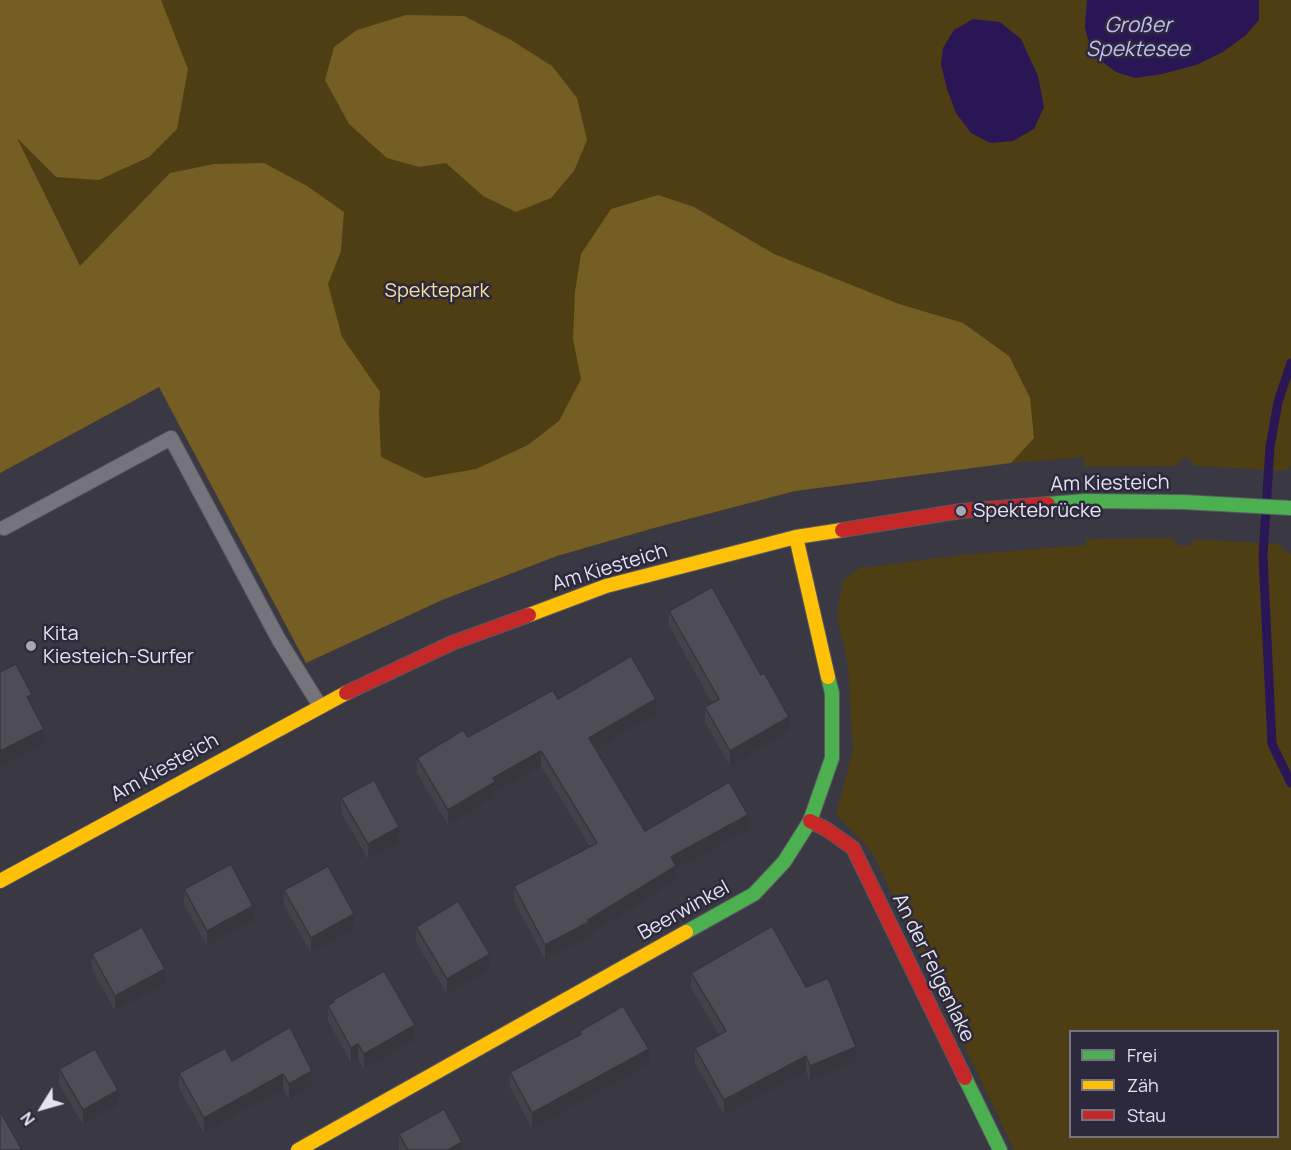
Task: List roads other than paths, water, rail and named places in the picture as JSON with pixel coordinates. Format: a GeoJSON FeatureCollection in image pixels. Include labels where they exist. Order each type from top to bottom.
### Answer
{"type":"FeatureCollection","features":[{"type":"Feature","properties":{"kind":"street","name":"Am Kiesteich"},"geometry":{"type":"LineString","coordinates":[[0,881],[320,706],[452,643],[606,586],[796,537],[962,511],[1085,501],[1183,502],[1291,508]]}},
{"type":"Feature","properties":{"kind":"street","name":"Beerwinkel"},"geometry":{"type":"LineString","coordinates":[[298,1150],[754,894],[784,862],[810,821],[832,758],[832,693],[796,537]]}},
{"type":"Feature","properties":{"kind":"street","name":"An der Felgenlake"},"geometry":{"type":"LineString","coordinates":[[810,821],[853,848],[1000,1150]]}},
{"type":"Feature","properties":{"kind":"lane"},"geometry":{"type":"LineString","coordinates":[[4,528],[171,438],[279,640],[320,706]]}},
{"type":"Feature","properties":{"kind":"water","name":"Großer Spektesee"},"geometry":{"type":"Polygon","coordinates":[[[1087,0],[1259,0],[1259,20],[1246,35],[1223,52],[1196,65],[1135,78],[1116,72],[1100,60],[1090,46],[1085,28],[1087,0]]]}},
{"type":"Feature","properties":{"kind":"water"},"geometry":{"type":"Polygon","coordinates":[[[973,19],[1000,22],[1021,39],[1038,76],[1044,107],[1034,129],[1013,141],[990,143],[971,133],[956,113],[947,89],[941,64],[943,48],[954,30],[973,19]]]}},
{"type":"Feature","properties":{"kind":"waterway"},"geometry":{"type":"LineString","coordinates":[[1291,363],[1278,402],[1270,447],[1263,556],[1272,744],[1291,783]]}},
{"type":"Feature","properties":{"kind":"place","name":"Spektebrücke"},"geometry":{"type":"Point","coordinates":[961,511]}},
{"type":"Feature","properties":{"kind":"place","name":"Kita Kiesteich-Surfer"},"geometry":{"type":"Point","coordinates":[31,646]}},
{"type":"Feature","properties":{"kind":"park label","name":"Spektepark"},"geometry":{"type":"Point","coordinates":[437,291]}}]}
